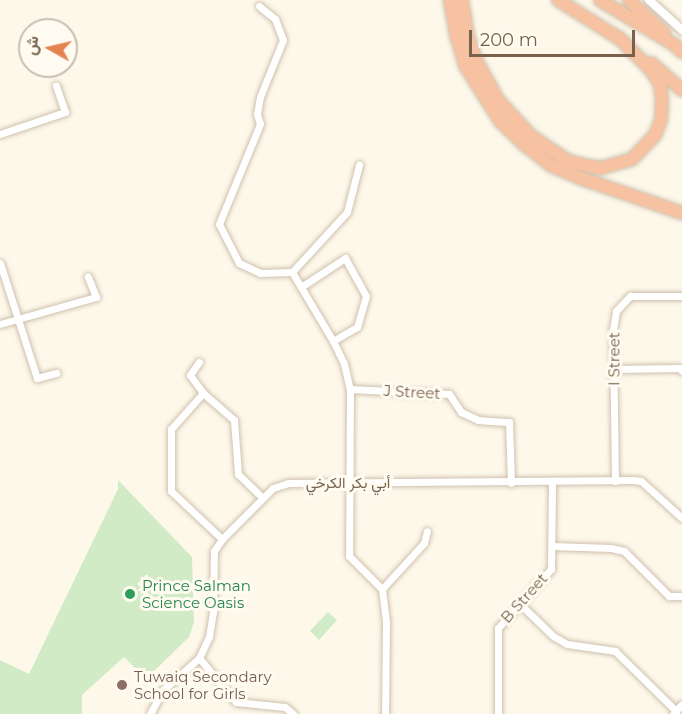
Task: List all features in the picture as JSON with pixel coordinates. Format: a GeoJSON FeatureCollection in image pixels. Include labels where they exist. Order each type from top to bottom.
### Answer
{"type":"FeatureCollection","features":[{"type":"Feature","properties":{"kind":"highway"},"geometry":{"type":"LineString","coordinates":[[450,0],[456,35],[466,67],[500,121],[525,145],[552,166],[682,213]]}},
{"type":"Feature","properties":{"kind":"highway"},"geometry":{"type":"LineString","coordinates":[[462,0],[468,37],[476,60],[498,100],[531,136],[568,161],[588,166],[601,168],[632,159],[655,135],[661,120],[660,84],[651,70],[618,37]]}},
{"type":"Feature","properties":{"kind":"highway"},"geometry":{"type":"LineString","coordinates":[[558,0],[618,37],[682,90]]}},
{"type":"Feature","properties":{"kind":"highway"},"geometry":{"type":"LineString","coordinates":[[600,0],[678,49]]}},
{"type":"Feature","properties":{"kind":"highway"},"geometry":{"type":"LineString","coordinates":[[629,0],[678,49]]}},
{"type":"Feature","properties":{"kind":"street"},"geometry":{"type":"LineString","coordinates":[[649,0],[682,30]]}},
{"type":"Feature","properties":{"kind":"street"},"geometry":{"type":"LineString","coordinates":[[259,6],[275,19],[283,40],[260,97],[257,114],[260,124],[219,224],[239,263],[260,273],[292,272],[347,212],[359,165]]}},
{"type":"Feature","properties":{"kind":"street"},"geometry":{"type":"LineString","coordinates":[[0,134],[65,112],[56,86]]}},
{"type":"Feature","properties":{"kind":"street"},"geometry":{"type":"LineString","coordinates":[[301,287],[345,258],[366,296],[357,327],[333,341]]}},
{"type":"Feature","properties":{"kind":"street"},"geometry":{"type":"LineString","coordinates":[[0,263],[37,378],[56,373]]}},
{"type":"Feature","properties":{"kind":"street"},"geometry":{"type":"LineString","coordinates":[[292,272],[333,341],[344,364],[350,389],[349,556],[382,589],[386,624],[385,714]]}},
{"type":"Feature","properties":{"kind":"street"},"geometry":{"type":"LineString","coordinates":[[0,324],[96,297],[88,277]]}},
{"type":"Feature","properties":{"kind":"street","name":"I Street"},"geometry":{"type":"LineString","coordinates":[[615,481],[616,369],[613,330],[616,311],[630,296],[682,296]]}},
{"type":"Feature","properties":{"kind":"street"},"geometry":{"type":"LineString","coordinates":[[199,362],[190,375],[203,393],[234,420],[238,474],[262,497]]}},
{"type":"Feature","properties":{"kind":"street"},"geometry":{"type":"LineString","coordinates":[[616,369],[679,368],[682,371]]}},
{"type":"Feature","properties":{"kind":"street","name":"J Street"},"geometry":{"type":"LineString","coordinates":[[350,389],[449,394],[461,412],[478,420],[509,422],[511,483]]}},
{"type":"Feature","properties":{"kind":"street"},"geometry":{"type":"LineString","coordinates":[[203,393],[171,429],[171,491],[222,539]]}},
{"type":"Feature","properties":{"kind":"street","name":"أبي بكر الكرخي"},"geometry":{"type":"LineString","coordinates":[[150,714],[150,710],[163,690],[199,658],[209,637],[213,612],[214,551],[222,539],[273,488],[288,483],[641,482],[682,518]]}},
{"type":"Feature","properties":{"kind":"street","name":"B Street"},"geometry":{"type":"LineString","coordinates":[[498,714],[498,628],[551,569],[552,483]]}},
{"type":"Feature","properties":{"kind":"street"},"geometry":{"type":"LineString","coordinates":[[382,589],[424,543],[428,531]]}},
{"type":"Feature","properties":{"kind":"street"},"geometry":{"type":"LineString","coordinates":[[552,546],[611,548],[624,551],[669,596],[682,596]]}},
{"type":"Feature","properties":{"kind":"street"},"geometry":{"type":"LineString","coordinates":[[520,604],[553,636],[567,644],[615,651],[674,713],[682,704]]}},
{"type":"Feature","properties":{"kind":"street"},"geometry":{"type":"LineString","coordinates":[[199,658],[236,702],[285,707],[293,714]]}},
{"type":"Feature","properties":{"kind":"green space"},"geometry":{"type":"Polygon","coordinates":[[[118,480],[192,557],[194,622],[189,637],[146,679],[124,657],[82,695],[82,714],[0,714],[0,660],[29,674],[118,489],[118,480]]]}},
{"type":"Feature","properties":{"kind":"green space"},"geometry":{"type":"Polygon","coordinates":[[[328,612],[337,620],[319,640],[310,631],[328,612]]]}},
{"type":"Feature","properties":{"kind":"place","name":"Prince Salman Science Oasis"},"geometry":{"type":"Point","coordinates":[130,594]}},
{"type":"Feature","properties":{"kind":"place","name":"Tuwaiq Secondary School for Girls"},"geometry":{"type":"Point","coordinates":[122,685]}}]}
